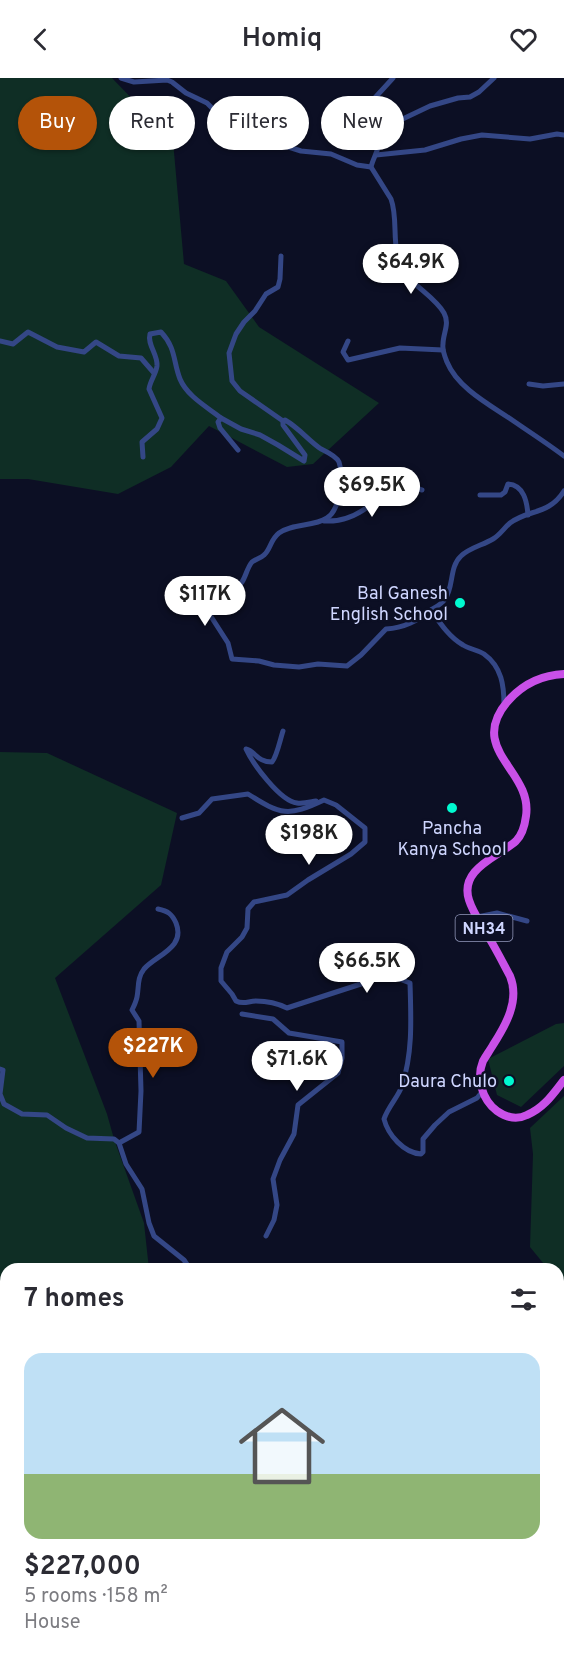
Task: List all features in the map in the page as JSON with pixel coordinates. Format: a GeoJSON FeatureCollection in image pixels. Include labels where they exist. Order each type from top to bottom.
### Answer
{"type":"FeatureCollection","features":[{"type":"Feature","properties":{"kind":"highway","name":"NH34"},"geometry":{"type":"LineString","coordinates":[[482,1092],[480,1079],[483,1062],[511,1012],[514,994],[513,982],[477,917],[467,893],[469,879],[484,864],[516,840],[526,816],[522,790],[497,747],[494,728],[504,705],[522,688],[539,678],[564,674]]}},
{"type":"Feature","properties":{"kind":"highway"},"geometry":{"type":"LineString","coordinates":[[482,1092],[495,1110],[503,1115],[513,1118],[522,1117],[542,1107],[564,1080]]}},
{"type":"Feature","properties":{"kind":"street"},"geometry":{"type":"LineString","coordinates":[[121,78],[134,82],[167,80],[207,103],[229,125],[244,128],[260,138],[301,151],[331,154],[357,165],[371,167],[393,204],[399,262],[405,274],[434,300],[447,319],[443,350],[454,375],[476,396],[564,456]]}},
{"type":"Feature","properties":{"kind":"street"},"geometry":{"type":"LineString","coordinates":[[377,96],[393,78]]}},
{"type":"Feature","properties":{"kind":"street"},"geometry":{"type":"LineString","coordinates":[[404,118],[430,106],[470,97],[494,78]]}},
{"type":"Feature","properties":{"kind":"street"},"geometry":{"type":"LineString","coordinates":[[376,155],[425,150],[482,135],[530,139],[557,134],[564,135]]}},
{"type":"Feature","properties":{"kind":"street"},"geometry":{"type":"LineString","coordinates":[[371,167],[377,150]]}},
{"type":"Feature","properties":{"kind":"street"},"geometry":{"type":"LineString","coordinates":[[280,256],[278,287],[266,294],[236,334],[229,353],[232,381],[240,391],[283,421],[294,425],[339,461],[341,478],[336,507],[329,518],[281,531],[272,539],[266,555],[252,562],[243,581],[216,605],[210,615],[228,643],[232,659],[299,667],[318,664],[347,666],[361,655],[386,628],[398,628],[414,622],[445,600],[460,556],[493,539],[510,523],[542,510],[561,498],[564,491]]}},
{"type":"Feature","properties":{"kind":"street"},"geometry":{"type":"LineString","coordinates":[[0,340],[13,344],[28,332],[57,347],[84,352],[96,342],[119,356],[141,358],[154,373]]}},
{"type":"Feature","properties":{"kind":"street"},"geometry":{"type":"LineString","coordinates":[[143,456],[142,442],[158,429],[162,418],[148,389],[157,368],[156,358],[148,339],[150,333],[161,332],[168,340],[180,378],[187,391],[221,418],[241,429],[260,435],[304,461],[305,455],[283,425],[283,421]]}},
{"type":"Feature","properties":{"kind":"street"},"geometry":{"type":"LineString","coordinates":[[348,341],[343,352],[348,360],[400,348],[443,350]]}},
{"type":"Feature","properties":{"kind":"street"},"geometry":{"type":"LineString","coordinates":[[529,384],[543,386],[564,384]]}},
{"type":"Feature","properties":{"kind":"street"},"geometry":{"type":"LineString","coordinates":[[221,418],[218,422],[220,428],[238,450]]}},
{"type":"Feature","properties":{"kind":"street"},"geometry":{"type":"LineString","coordinates":[[480,495],[501,495],[508,484],[512,484],[519,487],[524,495],[528,515]]}},
{"type":"Feature","properties":{"kind":"street"},"geometry":{"type":"LineString","coordinates":[[322,521],[345,518],[400,488],[408,486],[422,490]]}},
{"type":"Feature","properties":{"kind":"street"},"geometry":{"type":"LineString","coordinates":[[431,610],[443,627],[463,645],[484,654],[493,662],[504,683],[504,705]]}},
{"type":"Feature","properties":{"kind":"street"},"geometry":{"type":"LineString","coordinates":[[283,731],[272,762],[265,762],[246,749],[250,758],[283,796],[296,803],[324,800],[336,805],[365,828],[364,842],[351,854],[286,895],[254,902],[248,909],[247,928],[242,937],[227,952],[221,968],[221,981],[236,1001],[242,1004],[255,1001],[275,1002],[287,1008],[367,982],[380,975],[388,975],[410,983],[409,1062],[401,1089],[384,1119],[392,1135],[413,1153],[423,1152],[423,1139],[443,1117],[477,1098],[482,1092]]}},
{"type":"Feature","properties":{"kind":"street"},"geometry":{"type":"LineString","coordinates":[[182,818],[199,813],[212,799],[231,795],[248,794],[268,807],[281,812],[292,812],[324,800]]}},
{"type":"Feature","properties":{"kind":"street"},"geometry":{"type":"LineString","coordinates":[[119,1143],[139,1132],[141,1091],[139,1021],[132,1010],[138,994],[138,981],[144,969],[164,954],[177,940],[179,930],[172,915],[165,910],[158,909]]}},
{"type":"Feature","properties":{"kind":"street"},"geometry":{"type":"LineString","coordinates":[[477,917],[497,913],[527,921]]}},
{"type":"Feature","properties":{"kind":"street"},"geometry":{"type":"LineString","coordinates":[[242,1014],[273,1019],[289,1033],[342,1041],[342,1058],[338,1073],[298,1105],[294,1134],[273,1179],[277,1205],[274,1220],[266,1236]]}},
{"type":"Feature","properties":{"kind":"street"},"geometry":{"type":"LineString","coordinates":[[0,1069],[3,1070],[0,1094],[4,1104],[22,1114],[47,1115],[87,1138],[114,1139],[119,1143],[126,1164],[142,1189],[149,1224],[154,1236],[186,1263]]}},
{"type":"Feature","properties":{"kind":"green space"},"geometry":{"type":"Polygon","coordinates":[[[0,78],[112,78],[129,96],[109,96],[109,150],[174,150],[184,264],[226,281],[259,327],[379,403],[313,464],[287,467],[209,426],[171,467],[118,494],[28,479],[0,479],[0,78]]]}},
{"type":"Feature","properties":{"kind":"green space"},"geometry":{"type":"Polygon","coordinates":[[[0,752],[47,753],[177,813],[161,885],[55,978],[107,1114],[144,1223],[148,1263],[0,1263],[0,752]]]}},
{"type":"Feature","properties":{"kind":"green space"},"geometry":{"type":"Polygon","coordinates":[[[564,1023],[564,1066],[521,1107],[497,1095],[488,1059],[556,1024],[564,1023]]]}},
{"type":"Feature","properties":{"kind":"green space"},"geometry":{"type":"Polygon","coordinates":[[[564,1096],[564,1263],[543,1263],[530,1247],[533,1154],[530,1128],[564,1096]]]}},
{"type":"Feature","properties":{"kind":"place","name":"Bal Ganesh English School"},"geometry":{"type":"Point","coordinates":[460,603]}},
{"type":"Feature","properties":{"kind":"place","name":"Pancha Kanya School"},"geometry":{"type":"Point","coordinates":[452,808]}},
{"type":"Feature","properties":{"kind":"place","name":"Daura Chulo"},"geometry":{"type":"Point","coordinates":[509,1081]}}]}
